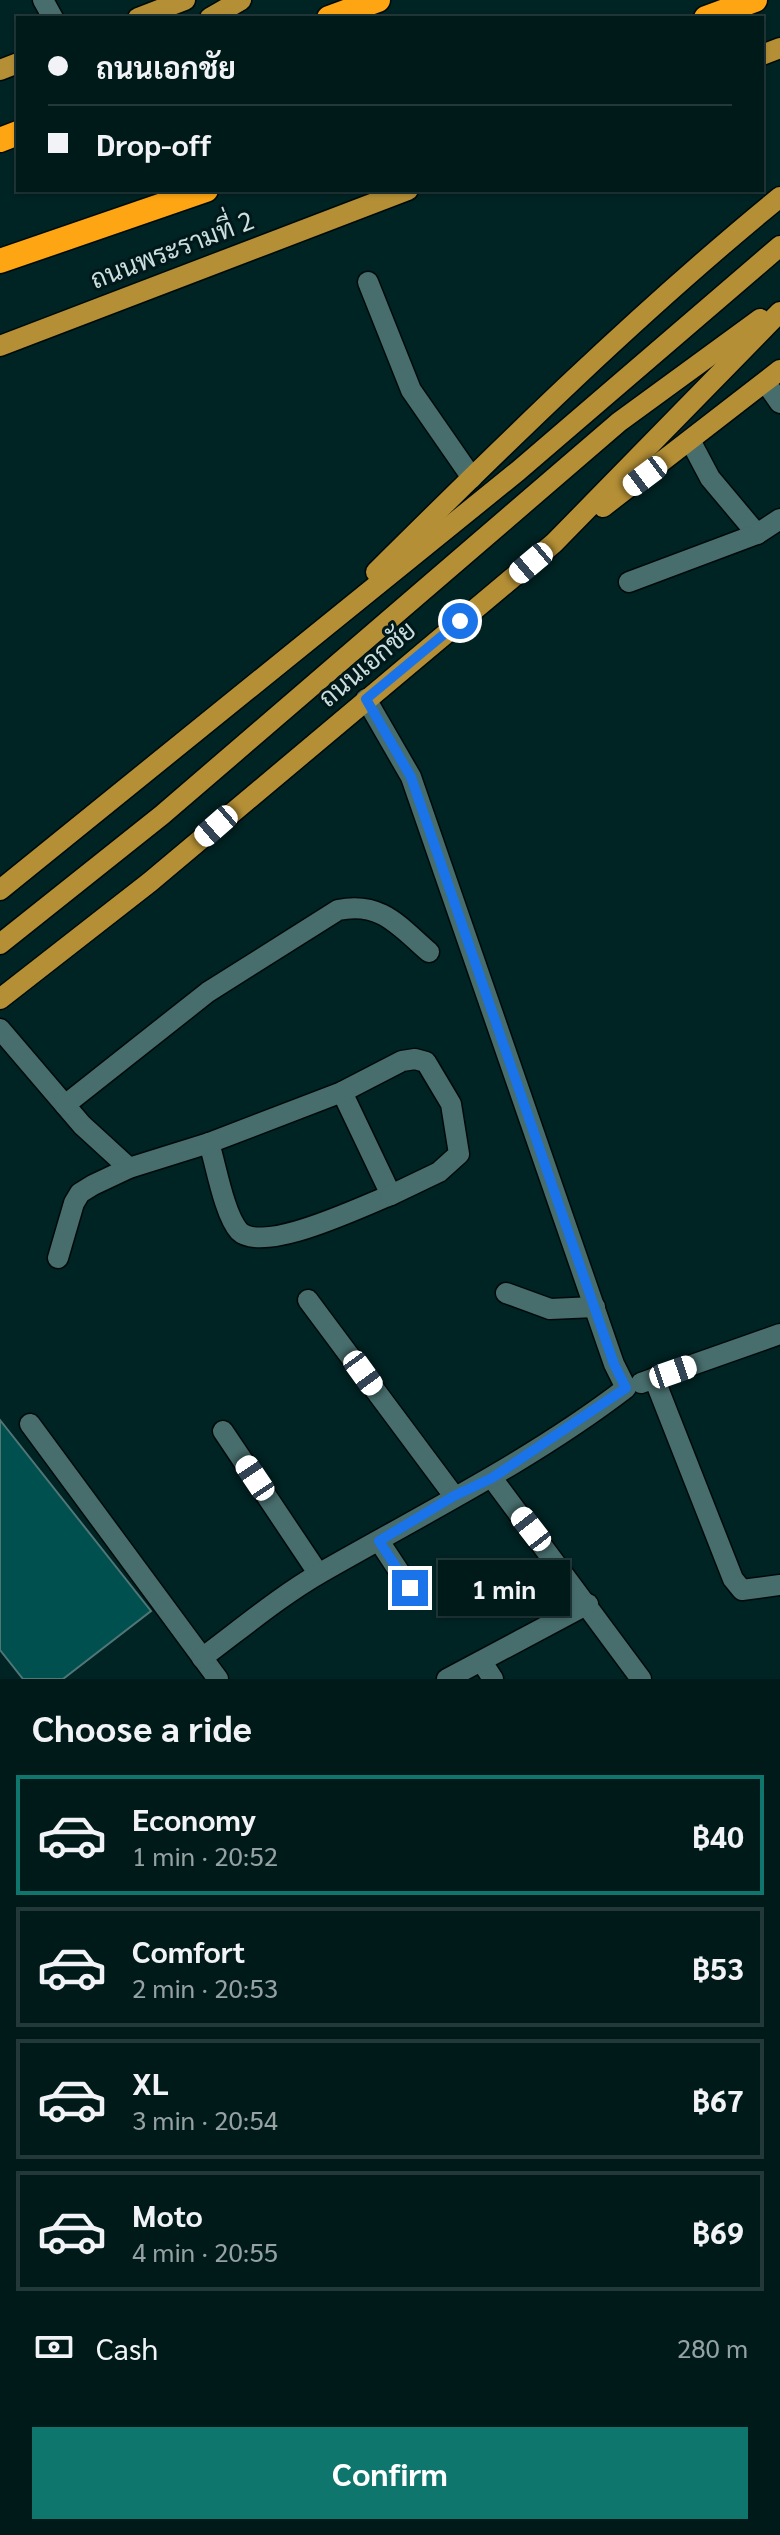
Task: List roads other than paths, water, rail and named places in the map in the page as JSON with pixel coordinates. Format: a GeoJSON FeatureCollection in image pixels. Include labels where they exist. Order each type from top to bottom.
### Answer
{"type":"FeatureCollection","features":[{"type":"Feature","properties":{"kind":"highway"},"geometry":{"type":"LineString","coordinates":[[334,16],[378,0]]}},
{"type":"Feature","properties":{"kind":"highway"},"geometry":{"type":"LineString","coordinates":[[711,16],[755,0]]}},
{"type":"Feature","properties":{"kind":"highway","name":"ถนนพระรามที่ 2"},"geometry":{"type":"LineString","coordinates":[[0,261],[200,192]]}},
{"type":"Feature","properties":{"kind":"main road"},"geometry":{"type":"LineString","coordinates":[[143,16],[185,0]]}},
{"type":"Feature","properties":{"kind":"main road"},"geometry":{"type":"LineString","coordinates":[[213,16],[241,0]]}},
{"type":"Feature","properties":{"kind":"main road","name":"ถนนพระรามที่ 2"},"geometry":{"type":"LineString","coordinates":[[0,346],[403,192]]}},
{"type":"Feature","properties":{"kind":"main road"},"geometry":{"type":"LineString","coordinates":[[288,660],[472,478],[729,238],[780,197]]}},
{"type":"Feature","properties":{"kind":"main road","name":"ถนนเอกชัย"},"geometry":{"type":"LineString","coordinates":[[0,890],[518,471],[780,246]]}},
{"type":"Feature","properties":{"kind":"main road"},"geometry":{"type":"LineString","coordinates":[[0,944],[162,815],[609,431],[780,306]]}},
{"type":"Feature","properties":{"kind":"main road","name":"ถนนเอกชัย"},"geometry":{"type":"LineString","coordinates":[[0,999],[150,882],[554,543],[780,312]]}},
{"type":"Feature","properties":{"kind":"main road"},"geometry":{"type":"LineString","coordinates":[[554,543],[691,442],[773,376]]}},
{"type":"Feature","properties":{"kind":"street"},"geometry":{"type":"LineString","coordinates":[[368,282],[411,390],[472,478]]}},
{"type":"Feature","properties":{"kind":"street"},"geometry":{"type":"LineString","coordinates":[[773,376],[780,403]]}},
{"type":"Feature","properties":{"kind":"street"},"geometry":{"type":"LineString","coordinates":[[691,442],[710,478],[757,534]]}},
{"type":"Feature","properties":{"kind":"street"},"geometry":{"type":"LineString","coordinates":[[629,582],[757,534],[780,519]]}},
{"type":"Feature","properties":{"kind":"street"},"geometry":{"type":"LineString","coordinates":[[366,699],[411,777],[626,1388]]}},
{"type":"Feature","properties":{"kind":"street"},"geometry":{"type":"LineString","coordinates":[[65,1105],[208,992],[338,910],[358,906],[384,913],[429,952]]}},
{"type":"Feature","properties":{"kind":"street"},"geometry":{"type":"LineString","coordinates":[[0,1029],[65,1105],[129,1168]]}},
{"type":"Feature","properties":{"kind":"street"},"geometry":{"type":"LineString","coordinates":[[58,1258],[80,1193],[129,1168],[209,1143],[342,1092],[402,1061],[415,1059],[426,1062],[451,1104],[459,1154],[454,1161],[391,1195],[277,1238],[254,1238],[240,1231],[230,1213],[209,1143]]}},
{"type":"Feature","properties":{"kind":"street"},"geometry":{"type":"LineString","coordinates":[[342,1092],[391,1195]]}},
{"type":"Feature","properties":{"kind":"street"},"geometry":{"type":"LineString","coordinates":[[506,1293],[550,1309],[595,1307]]}},
{"type":"Feature","properties":{"kind":"street"},"geometry":{"type":"LineString","coordinates":[[308,1300],[454,1496]]}},
{"type":"Feature","properties":{"kind":"street"},"geometry":{"type":"LineString","coordinates":[[202,1658],[318,1573],[454,1496],[492,1478],[626,1388],[780,1334]]}},
{"type":"Feature","properties":{"kind":"street"},"geometry":{"type":"LineString","coordinates":[[654,1378],[733,1579],[742,1590],[780,1585]]}},
{"type":"Feature","properties":{"kind":"street"},"geometry":{"type":"LineString","coordinates":[[30,1424],[218,1679]]}},
{"type":"Feature","properties":{"kind":"street"},"geometry":{"type":"LineString","coordinates":[[223,1431],[318,1573]]}},
{"type":"Feature","properties":{"kind":"street"},"geometry":{"type":"LineString","coordinates":[[492,1478],[641,1679]]}},
{"type":"Feature","properties":{"kind":"street"},"geometry":{"type":"LineString","coordinates":[[379,1541],[410,1588]]}},
{"type":"Feature","properties":{"kind":"street"},"geometry":{"type":"LineString","coordinates":[[447,1679],[488,1670],[588,1604]]}}]}
